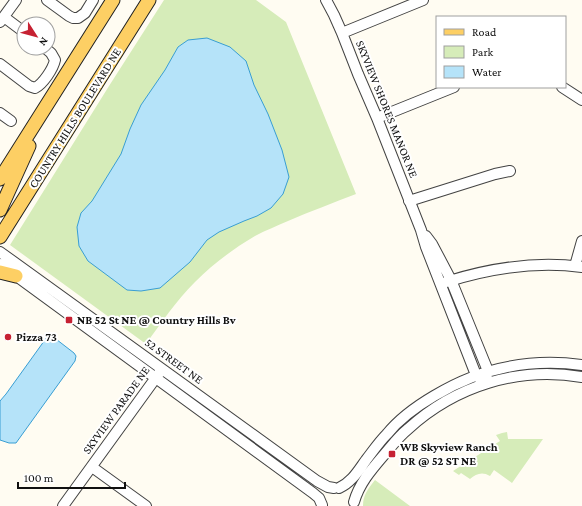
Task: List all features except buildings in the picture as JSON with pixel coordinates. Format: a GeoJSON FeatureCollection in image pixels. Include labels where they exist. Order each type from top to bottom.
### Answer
{"type":"FeatureCollection","features":[{"type":"Feature","properties":{"kind":"main road"},"geometry":{"type":"LineString","coordinates":[[0,179],[113,0]]}},
{"type":"Feature","properties":{"kind":"main road","name":"COUNTRY HILLS BOULEVARD NE"},"geometry":{"type":"LineString","coordinates":[[0,237],[149,0]]}},
{"type":"Feature","properties":{"kind":"main road"},"geometry":{"type":"LineString","coordinates":[[0,210],[49,101]]}},
{"type":"Feature","properties":{"kind":"main road"},"geometry":{"type":"LineString","coordinates":[[0,272],[16,276]]}},
{"type":"Feature","properties":{"kind":"street"},"geometry":{"type":"LineString","coordinates":[[16,0],[2,20],[16,28]]}},
{"type":"Feature","properties":{"kind":"street"},"geometry":{"type":"LineString","coordinates":[[47,0],[73,18],[78,18],[85,13],[93,0]]}},
{"type":"Feature","properties":{"kind":"street","name":"SKYVIEW SHORES MANOR NE"},"geometry":{"type":"LineString","coordinates":[[326,0],[342,33],[377,118],[476,375],[485,383]]}},
{"type":"Feature","properties":{"kind":"street"},"geometry":{"type":"LineString","coordinates":[[342,33],[423,0]]}},
{"type":"Feature","properties":{"kind":"street"},"geometry":{"type":"LineString","coordinates":[[0,64],[29,86],[35,88],[40,85],[54,65],[55,60],[53,56]]}},
{"type":"Feature","properties":{"kind":"street"},"geometry":{"type":"LineString","coordinates":[[377,118],[452,88]]}},
{"type":"Feature","properties":{"kind":"street"},"geometry":{"type":"LineString","coordinates":[[564,88],[582,100]]}},
{"type":"Feature","properties":{"kind":"street"},"geometry":{"type":"LineString","coordinates":[[0,112],[11,121]]}},
{"type":"Feature","properties":{"kind":"street"},"geometry":{"type":"LineString","coordinates":[[409,201],[488,176],[510,171]]}},
{"type":"Feature","properties":{"kind":"street","name":"SKYVIEW SHORES MANOR NE"},"geometry":{"type":"LineString","coordinates":[[421,230],[432,244],[451,280],[488,371]]}},
{"type":"Feature","properties":{"kind":"street"},"geometry":{"type":"LineString","coordinates":[[440,284],[451,280],[508,267],[546,265],[578,267],[582,241]]}},
{"type":"Feature","properties":{"kind":"street","name":"52 STREET NE"},"geometry":{"type":"LineString","coordinates":[[0,252],[313,493],[319,498],[323,505]]}},
{"type":"Feature","properties":{"kind":"street","name":"52 STREET NE"},"geometry":{"type":"LineString","coordinates":[[0,264],[321,484],[328,487],[343,488],[350,493],[354,504]]}},
{"type":"Feature","properties":{"kind":"street"},"geometry":{"type":"LineString","coordinates":[[323,505],[324,496],[329,490],[346,484],[387,433],[408,413],[445,389],[476,375],[509,366],[531,363],[564,363],[582,365]]}},
{"type":"Feature","properties":{"kind":"street"},"geometry":{"type":"LineString","coordinates":[[485,383],[488,371]]}},
{"type":"Feature","properties":{"kind":"street","name":"SKYVIEW PARADE NE"},"geometry":{"type":"LineString","coordinates":[[63,506],[159,373]]}},
{"type":"Feature","properties":{"kind":"street"},"geometry":{"type":"LineString","coordinates":[[354,504],[357,492],[362,483],[394,442],[420,418],[440,405],[485,383],[507,378],[524,375],[559,374],[582,377]]}},
{"type":"Feature","properties":{"kind":"street"},"geometry":{"type":"LineString","coordinates":[[92,467],[146,506]]}},
{"type":"Feature","properties":{"kind":"green space"},"geometry":{"type":"Polygon","coordinates":[[[164,0],[256,0],[286,22],[356,194],[263,232],[231,252],[209,269],[188,289],[146,344],[10,245],[164,0]]]}},
{"type":"Feature","properties":{"kind":"green space"},"geometry":{"type":"Polygon","coordinates":[[[507,432],[508,439],[543,439],[512,483],[494,470],[490,476],[479,474],[470,479],[461,473],[459,475],[453,471],[500,441],[496,435],[507,432]]]}},
{"type":"Feature","properties":{"kind":"green space"},"geometry":{"type":"Polygon","coordinates":[[[375,480],[410,506],[363,506],[365,495],[375,480]]]}},
{"type":"Feature","properties":{"kind":"water"},"geometry":{"type":"Polygon","coordinates":[[[207,38],[230,47],[246,61],[254,85],[268,114],[282,150],[289,177],[283,194],[271,208],[257,216],[219,232],[207,240],[190,262],[160,288],[141,291],[127,290],[88,261],[79,246],[77,227],[81,213],[92,201],[121,154],[141,105],[165,70],[178,47],[188,40],[207,38]]]}},
{"type":"Feature","properties":{"kind":"water"},"geometry":{"type":"Polygon","coordinates":[[[52,336],[74,353],[76,356],[75,361],[16,443],[9,443],[0,440],[0,401],[47,337],[52,336]]]}},
{"type":"Feature","properties":{"kind":"place","name":"NB 52 St NE @ Country Hills Bv"},"geometry":{"type":"Point","coordinates":[69,320]}},
{"type":"Feature","properties":{"kind":"place","name":"Pizza 73"},"geometry":{"type":"Point","coordinates":[8,337]}},
{"type":"Feature","properties":{"kind":"place","name":"WB Skyview Ranch DR @ 52 ST NE"},"geometry":{"type":"Point","coordinates":[392,454]}}]}
